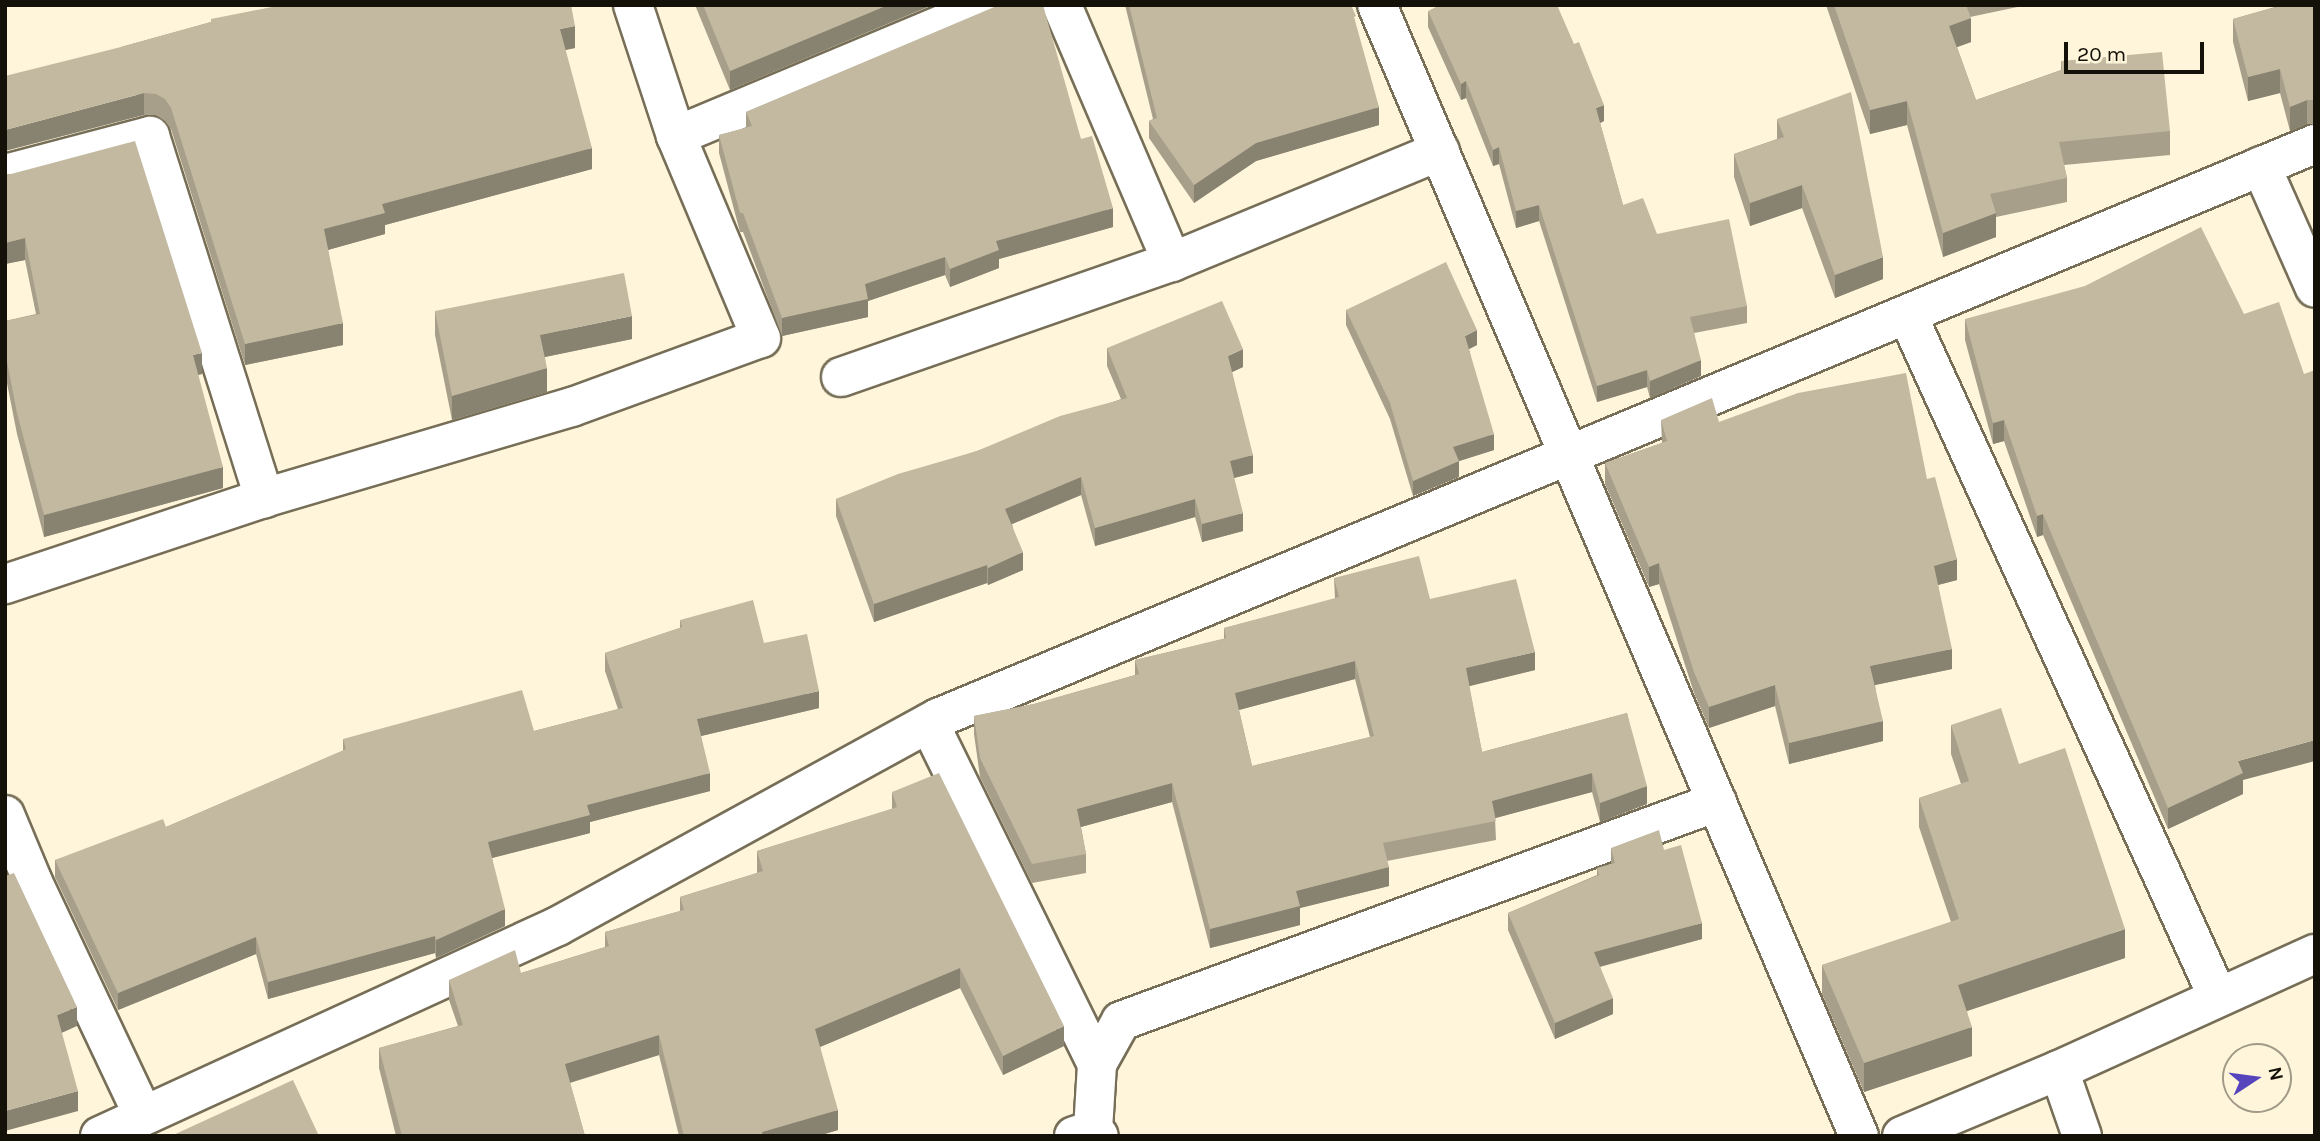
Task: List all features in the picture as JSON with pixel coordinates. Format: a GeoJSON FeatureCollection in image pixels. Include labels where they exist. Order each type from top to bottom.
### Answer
{"type":"FeatureCollection","features":[{"type":"Feature","properties":{"kind":"street"},"geometry":{"type":"LineString","coordinates":[[5,584],[264,498],[572,407],[761,338],[676,136],[633,5]]}},
{"type":"Feature","properties":{"kind":"street"},"geometry":{"type":"LineString","coordinates":[[676,136],[989,5]]}},
{"type":"Feature","properties":{"kind":"street"},"geometry":{"type":"LineString","coordinates":[[1062,5],[1172,262]]}},
{"type":"Feature","properties":{"kind":"street"},"geometry":{"type":"LineString","coordinates":[[1377,5],[1859,1136]]}},
{"type":"Feature","properties":{"kind":"street"},"geometry":{"type":"LineString","coordinates":[[5,174],[150,136],[264,498]]}},
{"type":"Feature","properties":{"kind":"street"},"geometry":{"type":"LineString","coordinates":[[100,1136],[558,926],[929,723],[2315,144]]}},
{"type":"Feature","properties":{"kind":"street"},"geometry":{"type":"LineString","coordinates":[[841,377],[1172,262],[1440,151]]}},
{"type":"Feature","properties":{"kind":"street"},"geometry":{"type":"LineString","coordinates":[[2261,166],[2315,288]]}},
{"type":"Feature","properties":{"kind":"street"},"geometry":{"type":"LineString","coordinates":[[1907,314],[2218,997]]}},
{"type":"Feature","properties":{"kind":"street"},"geometry":{"type":"LineString","coordinates":[[929,723],[1097,1064]]}},
{"type":"Feature","properties":{"kind":"street"},"geometry":{"type":"LineString","coordinates":[[1088,1134],[1097,1064],[1121,1021],[1717,802]]}},
{"type":"Feature","properties":{"kind":"street"},"geometry":{"type":"LineString","coordinates":[[5,815],[32,880],[143,1115]]}},
{"type":"Feature","properties":{"kind":"street"},"geometry":{"type":"LineString","coordinates":[[1902,1136],[2059,1070],[2315,954]]}},
{"type":"Feature","properties":{"kind":"street"},"geometry":{"type":"LineString","coordinates":[[2059,1070],[2082,1136]]}},
{"type":"Feature","properties":{"kind":"building"},"geometry":{"type":"Polygon","coordinates":[[[282,5],[571,5],[575,26],[560,29],[592,148],[382,204],[385,213],[324,229],[343,323],[245,344],[171,108],[165,99],[156,94],[144,93],[5,130],[5,76],[121,47],[211,22],[211,19],[282,5]]]}},
{"type":"Feature","properties":{"kind":"building"},"geometry":{"type":"Polygon","coordinates":[[[703,5],[888,5],[730,71],[703,5]]]}},
{"type":"Feature","properties":{"kind":"building"},"geometry":{"type":"Polygon","coordinates":[[[999,5],[1043,5],[1081,139],[1092,136],[1113,208],[996,241],[999,250],[950,269],[945,257],[865,284],[868,299],[782,318],[743,213],[740,213],[719,135],[752,126],[746,112],[999,5]]]}},
{"type":"Feature","properties":{"kind":"building"},"geometry":{"type":"Polygon","coordinates":[[[1129,5],[1351,5],[1379,107],[1256,143],[1194,185],[1149,121],[1157,118],[1129,5]]]}},
{"type":"Feature","properties":{"kind":"building"},"geometry":{"type":"Polygon","coordinates":[[[1440,5],[1557,5],[1574,44],[1579,42],[1604,105],[1596,108],[1623,205],[1643,198],[1657,234],[1729,219],[1747,306],[1690,317],[1701,360],[1650,381],[1647,370],[1597,386],[1539,205],[1516,211],[1499,147],[1493,150],[1466,81],[1461,84],[1428,11],[1440,5]]]}},
{"type":"Feature","properties":{"kind":"building"},"geometry":{"type":"Polygon","coordinates":[[[1834,5],[1966,5],[1971,18],[1949,26],[1976,100],[2062,70],[2061,61],[2162,52],[2170,131],[2059,142],[2067,178],[1990,194],[1996,213],[1943,233],[1907,101],[1870,110],[1834,5]]]}},
{"type":"Feature","properties":{"kind":"building"},"geometry":{"type":"Polygon","coordinates":[[[2284,5],[2315,5],[2315,100],[2307,100],[2290,107],[2280,69],[2248,77],[2233,19],[2284,5]]]}},
{"type":"Feature","properties":{"kind":"building"},"geometry":{"type":"Polygon","coordinates":[[[1851,92],[1883,257],[1835,275],[1802,185],[1750,203],[1734,154],[1784,137],[1777,119],[1851,92]]]}},
{"type":"Feature","properties":{"kind":"building"},"geometry":{"type":"Polygon","coordinates":[[[135,141],[202,353],[193,355],[223,467],[44,515],[17,413],[5,351],[5,321],[40,314],[25,238],[5,243],[5,174],[135,141]]]}},
{"type":"Feature","properties":{"kind":"building"},"geometry":{"type":"Polygon","coordinates":[[[2201,227],[2244,314],[2279,302],[2304,374],[2315,370],[2315,740],[2238,761],[2243,773],[2168,808],[2043,514],[2037,516],[2004,420],[1993,423],[1965,319],[2085,286],[2201,227]]]}},
{"type":"Feature","properties":{"kind":"building"},"geometry":{"type":"Polygon","coordinates":[[[1446,262],[1477,330],[1465,336],[1494,434],[1453,447],[1459,461],[1413,481],[1390,403],[1346,310],[1446,262]]]}},
{"type":"Feature","properties":{"kind":"building"},"geometry":{"type":"Polygon","coordinates":[[[624,273],[632,316],[540,335],[547,368],[452,396],[435,311],[624,273]]]}},
{"type":"Feature","properties":{"kind":"building"},"geometry":{"type":"Polygon","coordinates":[[[1222,301],[1243,349],[1228,356],[1253,455],[1230,461],[1243,513],[1202,524],[1195,499],[1095,528],[1081,477],[1005,509],[1023,552],[988,568],[987,565],[874,604],[836,499],[898,474],[977,451],[1060,416],[1127,398],[1107,348],[1222,301]]]}},
{"type":"Feature","properties":{"kind":"building"},"geometry":{"type":"Polygon","coordinates":[[[1906,373],[1927,479],[1935,477],[1957,559],[1934,566],[1952,649],[1870,666],[1883,721],[1789,743],[1775,685],[1709,707],[1694,672],[1659,563],[1649,567],[1605,463],[1667,441],[1661,420],[1712,398],[1719,422],[1798,393],[1906,373]]]}},
{"type":"Feature","properties":{"kind":"building"},"geometry":{"type":"Polygon","coordinates":[[[1419,556],[1430,599],[1516,579],[1535,652],[1466,668],[1482,752],[1627,713],[1647,786],[1600,803],[1592,773],[1492,801],[1496,821],[1383,843],[1389,867],[1296,891],[1300,906],[1210,929],[1172,783],[1077,809],[1086,854],[1032,864],[980,758],[974,716],[1034,704],[1139,674],[1135,660],[1226,638],[1224,628],[1339,597],[1334,578],[1419,556]],[[1355,661],[1235,693],[1252,766],[1374,736],[1355,661]]]}},
{"type":"Feature","properties":{"kind":"building"},"geometry":{"type":"Polygon","coordinates":[[[753,600],[764,643],[807,634],[819,691],[697,719],[710,773],[587,805],[590,815],[488,842],[505,909],[436,940],[435,936],[268,982],[256,937],[118,993],[55,860],[163,819],[166,827],[346,749],[343,739],[522,690],[534,731],[623,708],[605,653],[682,627],[680,620],[753,600]]]}},
{"type":"Feature","properties":{"kind":"building"},"geometry":{"type":"Polygon","coordinates":[[[2001,708],[2019,764],[2065,748],[2125,929],[1958,985],[1972,1027],[1864,1063],[1822,965],[1959,919],[1919,798],[1969,781],[1951,725],[2001,708]]]}},
{"type":"Feature","properties":{"kind":"building"},"geometry":{"type":"Polygon","coordinates":[[[939,773],[1064,1026],[1003,1056],[960,968],[815,1029],[838,1110],[762,1132],[763,1136],[684,1136],[659,1035],[565,1064],[585,1136],[402,1136],[379,1048],[463,1025],[449,980],[515,950],[521,973],[609,946],[605,932],[684,910],[680,897],[763,871],[757,851],[897,807],[892,792],[939,773]]]}},
{"type":"Feature","properties":{"kind":"building"},"geometry":{"type":"Polygon","coordinates":[[[1659,830],[1664,850],[1681,845],[1702,923],[1594,952],[1613,998],[1555,1023],[1508,913],[1599,875],[1597,868],[1615,863],[1611,848],[1659,830]]]}},
{"type":"Feature","properties":{"kind":"building"},"geometry":{"type":"Polygon","coordinates":[[[14,873],[77,1007],[57,1015],[78,1091],[5,1111],[5,876],[14,873]]]}},
{"type":"Feature","properties":{"kind":"building"},"geometry":{"type":"Polygon","coordinates":[[[293,1080],[319,1136],[171,1136],[293,1080]]]}}]}
